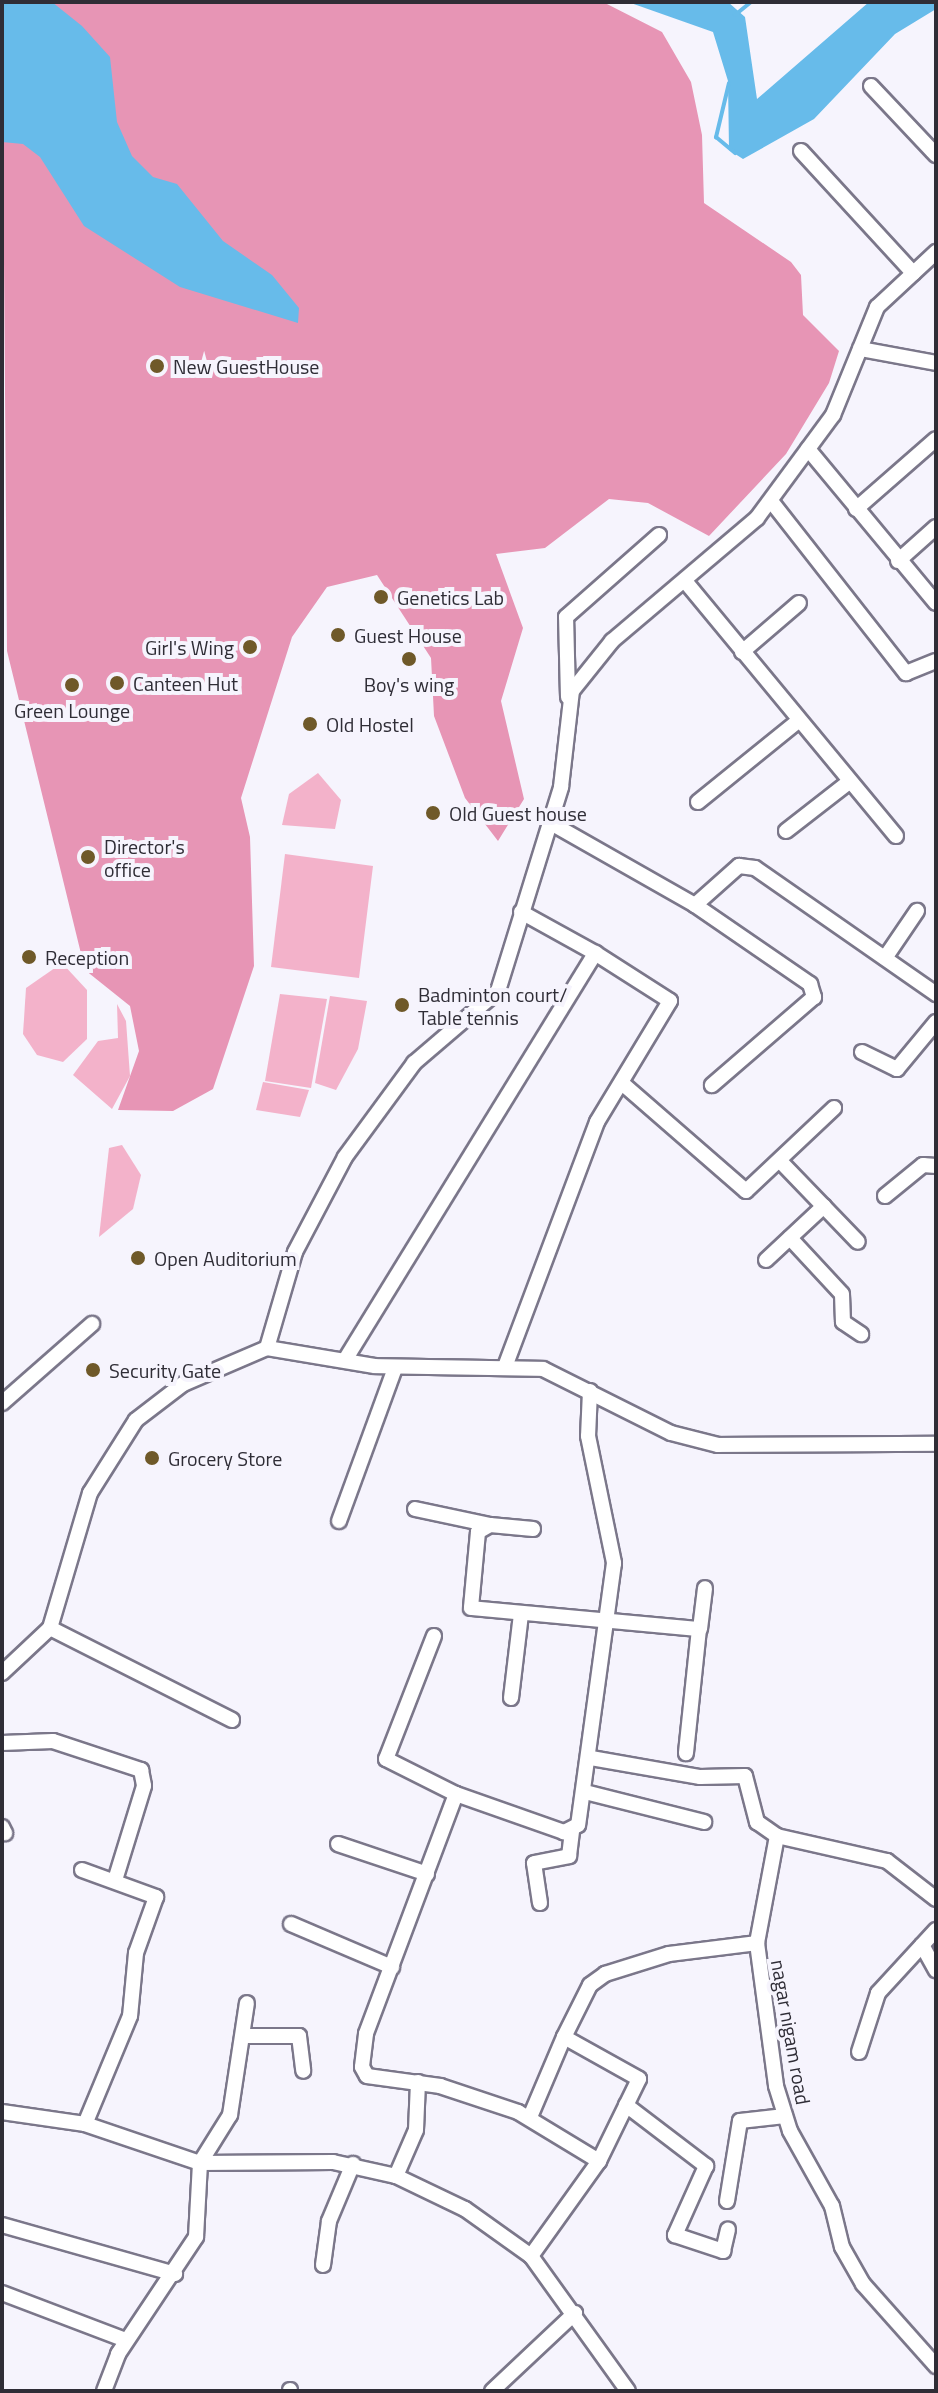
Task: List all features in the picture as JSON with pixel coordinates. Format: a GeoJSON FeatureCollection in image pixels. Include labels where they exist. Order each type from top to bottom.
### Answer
{"type":"FeatureCollection","features":[{"type":"Feature","properties":{"kind":"street"},"geometry":{"type":"LineString","coordinates":[[871,86],[936,155]]}},
{"type":"Feature","properties":{"kind":"street"},"geometry":{"type":"LineString","coordinates":[[801,151],[913,273]]}},
{"type":"Feature","properties":{"kind":"street"},"geometry":{"type":"LineString","coordinates":[[568,705],[612,641],[685,581],[771,501],[839,405],[877,307],[936,252]]}},
{"type":"Feature","properties":{"kind":"street"},"geometry":{"type":"LineString","coordinates":[[860,349],[936,363]]}},
{"type":"Feature","properties":{"kind":"street"},"geometry":{"type":"LineString","coordinates":[[856,509],[936,439]]}},
{"type":"Feature","properties":{"kind":"street"},"geometry":{"type":"LineString","coordinates":[[808,449],[936,603]]}},
{"type":"Feature","properties":{"kind":"street"},"geometry":{"type":"LineString","coordinates":[[771,501],[906,673],[936,661]]}},
{"type":"Feature","properties":{"kind":"street"},"geometry":{"type":"LineString","coordinates":[[898,561],[936,527]]}},
{"type":"Feature","properties":{"kind":"street"},"geometry":{"type":"LineString","coordinates":[[267,1348],[295,1252],[345,1157],[414,1063],[498,991],[563,772],[568,705],[566,617],[659,535]]}},
{"type":"Feature","properties":{"kind":"street"},"geometry":{"type":"LineString","coordinates":[[685,581],[896,836]]}},
{"type":"Feature","properties":{"kind":"street"},"geometry":{"type":"LineString","coordinates":[[742,652],[799,603]]}},
{"type":"Feature","properties":{"kind":"street"},"geometry":{"type":"LineString","coordinates":[[698,802],[798,721]]}},
{"type":"Feature","properties":{"kind":"street"},"geometry":{"type":"LineString","coordinates":[[786,831],[849,782]]}},
{"type":"Feature","properties":{"kind":"street"},"geometry":{"type":"LineString","coordinates":[[549,822],[695,905],[810,984],[814,997],[712,1085]]}},
{"type":"Feature","properties":{"kind":"street"},"geometry":{"type":"LineString","coordinates":[[695,905],[747,865],[936,994]]}},
{"type":"Feature","properties":{"kind":"street"},"geometry":{"type":"LineString","coordinates":[[885,958],[917,911]]}},
{"type":"Feature","properties":{"kind":"street"},"geometry":{"type":"LineString","coordinates":[[505,1367],[591,1135],[670,1001],[663,990],[521,912]]}},
{"type":"Feature","properties":{"kind":"street"},"geometry":{"type":"LineString","coordinates":[[345,1360],[595,953]]}},
{"type":"Feature","properties":{"kind":"street"},"geometry":{"type":"LineString","coordinates":[[862,1052],[897,1069],[936,1022]]}},
{"type":"Feature","properties":{"kind":"street"},"geometry":{"type":"LineString","coordinates":[[623,1084],[739,1189],[753,1189],[834,1108]]}},
{"type":"Feature","properties":{"kind":"street"},"geometry":{"type":"LineString","coordinates":[[780,1161],[858,1242]]}},
{"type":"Feature","properties":{"kind":"street"},"geometry":{"type":"LineString","coordinates":[[885,1196],[923,1165],[936,1166]]}},
{"type":"Feature","properties":{"kind":"street"},"geometry":{"type":"LineString","coordinates":[[766,1260],[824,1206]]}},
{"type":"Feature","properties":{"kind":"street"},"geometry":{"type":"LineString","coordinates":[[790,1238],[842,1294],[843,1322],[861,1334]]}},
{"type":"Feature","properties":{"kind":"street"},"geometry":{"type":"LineString","coordinates":[[2,1403],[92,1324]]}},
{"type":"Feature","properties":{"kind":"street"},"geometry":{"type":"LineString","coordinates":[[2,1673],[50,1628],[90,1493],[114,1447],[158,1399],[267,1348],[395,1368],[505,1367],[561,1374],[671,1433],[718,1445],[936,1444]]}},
{"type":"Feature","properties":{"kind":"street"},"geometry":{"type":"LineString","coordinates":[[339,1521],[395,1368]]}},
{"type":"Feature","properties":{"kind":"street"},"geometry":{"type":"LineString","coordinates":[[540,1903],[534,1863],[569,1856],[572,1831],[585,1792],[614,1563],[588,1436],[590,1391]]}},
{"type":"Feature","properties":{"kind":"street"},"geometry":{"type":"LineString","coordinates":[[415,1509],[490,1525],[533,1529]]}},
{"type":"Feature","properties":{"kind":"street"},"geometry":{"type":"LineString","coordinates":[[490,1525],[478,1532],[468,1604],[521,1614],[700,1629]]}},
{"type":"Feature","properties":{"kind":"street"},"geometry":{"type":"LineString","coordinates":[[686,1753],[705,1588]]}},
{"type":"Feature","properties":{"kind":"street"},"geometry":{"type":"LineString","coordinates":[[511,1698],[521,1614]]}},
{"type":"Feature","properties":{"kind":"street"},"geometry":{"type":"LineString","coordinates":[[50,1628],[232,1720]]}},
{"type":"Feature","properties":{"kind":"street"},"geometry":{"type":"LineString","coordinates":[[434,1636],[386,1759],[456,1794],[572,1831]]}},
{"type":"Feature","properties":{"kind":"street"},"geometry":{"type":"LineString","coordinates":[[2,1743],[53,1741],[141,1770],[144,1786],[116,1877]]}},
{"type":"Feature","properties":{"kind":"street"},"geometry":{"type":"LineString","coordinates":[[591,1758],[700,1777],[745,1776],[757,1822],[777,1836],[887,1861],[936,1899]]}},
{"type":"Feature","properties":{"kind":"street"},"geometry":{"type":"LineString","coordinates":[[585,1792],[704,1822]]}},
{"type":"Feature","properties":{"kind":"street"},"geometry":{"type":"LineString","coordinates":[[456,1794],[364,2042],[363,2072],[418,2082],[530,2117],[599,2161]]}},
{"type":"Feature","properties":{"kind":"street","name":"nagar nigam road"},"geometry":{"type":"LineString","coordinates":[[777,1836],[757,1943],[785,2116],[863,2284],[936,2366]]}},
{"type":"Feature","properties":{"kind":"street"},"geometry":{"type":"LineString","coordinates":[[338,1844],[427,1874]]}},
{"type":"Feature","properties":{"kind":"street"},"geometry":{"type":"LineString","coordinates":[[82,1870],[116,1877],[156,1897],[136,1953],[127,2027],[85,2124]]}},
{"type":"Feature","properties":{"kind":"street"},"geometry":{"type":"LineString","coordinates":[[291,1924],[392,1967]]}},
{"type":"Feature","properties":{"kind":"street"},"geometry":{"type":"LineString","coordinates":[[859,2052],[878,1993],[936,1930]]}},
{"type":"Feature","properties":{"kind":"street"},"geometry":{"type":"LineString","coordinates":[[530,2117],[590,1985],[605,1974],[669,1954],[757,1943]]}},
{"type":"Feature","properties":{"kind":"street"},"geometry":{"type":"LineString","coordinates":[[922,1945],[936,1970]]}},
{"type":"Feature","properties":{"kind":"street"},"geometry":{"type":"LineString","coordinates":[[104,2391],[126,2340],[175,2274],[200,2224],[200,2163],[224,2134],[247,2003]]}},
{"type":"Feature","properties":{"kind":"street"},"geometry":{"type":"LineString","coordinates":[[243,2036],[299,2036],[303,2071]]}},
{"type":"Feature","properties":{"kind":"street"},"geometry":{"type":"LineString","coordinates":[[531,2256],[599,2161],[626,2105],[637,2073],[564,2037]]}},
{"type":"Feature","properties":{"kind":"street"},"geometry":{"type":"LineString","coordinates":[[396,2176],[416,2130],[418,2082]]}},
{"type":"Feature","properties":{"kind":"street"},"geometry":{"type":"LineString","coordinates":[[626,2105],[706,2166],[675,2235],[723,2251],[728,2230]]}},
{"type":"Feature","properties":{"kind":"street"},"geometry":{"type":"LineString","coordinates":[[2,2112],[85,2124],[200,2163],[353,2164],[396,2176],[465,2209],[531,2256],[575,2313],[628,2391]]}},
{"type":"Feature","properties":{"kind":"street"},"geometry":{"type":"LineString","coordinates":[[727,2201],[740,2121],[785,2116]]}},
{"type":"Feature","properties":{"kind":"street"},"geometry":{"type":"LineString","coordinates":[[323,2265],[329,2221],[353,2164]]}},
{"type":"Feature","properties":{"kind":"street"},"geometry":{"type":"LineString","coordinates":[[2,2225],[175,2274]]}},
{"type":"Feature","properties":{"kind":"street"},"geometry":{"type":"LineString","coordinates":[[2,2293],[126,2340]]}},
{"type":"Feature","properties":{"kind":"street"},"geometry":{"type":"LineString","coordinates":[[492,2391],[575,2313]]}},
{"type":"Feature","properties":{"kind":"shaded area"},"geometry":{"type":"Polygon","coordinates":[[[2,2],[603,2],[662,32],[691,82],[702,135],[704,203],[791,262],[801,275],[803,315],[839,351],[829,383],[786,454],[709,536],[648,503],[609,499],[545,548],[496,554],[523,628],[501,701],[524,799],[498,841],[465,798],[434,716],[431,658],[377,575],[327,587],[292,637],[241,798],[250,837],[254,966],[213,1089],[173,1111],[118,1110],[139,1051],[130,1006],[85,970],[7,651],[2,2]]]}},
{"type":"Feature","properties":{"kind":"shaded area"},"geometry":{"type":"Polygon","coordinates":[[[318,773],[341,800],[335,829],[282,825],[289,794],[318,773]]]}},
{"type":"Feature","properties":{"kind":"shaded area"},"geometry":{"type":"Polygon","coordinates":[[[285,854],[373,866],[359,978],[271,967],[285,854]]]}},
{"type":"Feature","properties":{"kind":"shaded area"},"geometry":{"type":"Polygon","coordinates":[[[62,963],[87,990],[87,1039],[63,1062],[37,1055],[23,1034],[26,988],[62,963]]]}},
{"type":"Feature","properties":{"kind":"shaded area"},"geometry":{"type":"Polygon","coordinates":[[[280,994],[327,999],[311,1088],[265,1081],[280,994]]]}},
{"type":"Feature","properties":{"kind":"shaded area"},"geometry":{"type":"Polygon","coordinates":[[[330,996],[367,1001],[358,1049],[336,1090],[315,1083],[330,996]]]}},
{"type":"Feature","properties":{"kind":"shaded area"},"geometry":{"type":"Polygon","coordinates":[[[117,1004],[126,1021],[130,1076],[112,1109],[73,1075],[98,1041],[118,1038],[117,1004]]]}},
{"type":"Feature","properties":{"kind":"shaded area"},"geometry":{"type":"Polygon","coordinates":[[[263,1082],[309,1090],[300,1117],[256,1110],[263,1082]]]}},
{"type":"Feature","properties":{"kind":"shaded area"},"geometry":{"type":"Polygon","coordinates":[[[122,1145],[141,1175],[133,1209],[99,1237],[109,1148],[122,1145]]]}},
{"type":"Feature","properties":{"kind":"water"},"geometry":{"type":"Polygon","coordinates":[[[2,2],[52,2],[82,26],[110,57],[117,122],[132,156],[153,177],[177,184],[223,241],[272,275],[299,308],[298,323],[180,287],[84,226],[40,157],[23,144],[2,142],[2,2]]]}},
{"type":"Feature","properties":{"kind":"water"},"geometry":{"type":"Polygon","coordinates":[[[628,2],[728,2],[745,17],[757,99],[869,2],[936,2],[936,9],[895,34],[814,119],[743,159],[729,150],[728,81],[713,32],[628,2]]]}},
{"type":"Feature","properties":{"kind":"waterway"},"geometry":{"type":"LineString","coordinates":[[735,15],[751,2]]}},
{"type":"Feature","properties":{"kind":"waterway"},"geometry":{"type":"LineString","coordinates":[[729,83],[716,137],[735,153]]}},
{"type":"Feature","properties":{"kind":"place","name":"New GuestHouse"},"geometry":{"type":"Point","coordinates":[157,366]}},
{"type":"Feature","properties":{"kind":"place","name":"Genetics Lab"},"geometry":{"type":"Point","coordinates":[381,597]}},
{"type":"Feature","properties":{"kind":"place","name":"Guest House"},"geometry":{"type":"Point","coordinates":[338,635]}},
{"type":"Feature","properties":{"kind":"place","name":"Girl's Wing"},"geometry":{"type":"Point","coordinates":[250,647]}},
{"type":"Feature","properties":{"kind":"place","name":"Boy's wing"},"geometry":{"type":"Point","coordinates":[409,659]}},
{"type":"Feature","properties":{"kind":"place","name":"Canteen Hut"},"geometry":{"type":"Point","coordinates":[117,683]}},
{"type":"Feature","properties":{"kind":"place","name":"Green Lounge"},"geometry":{"type":"Point","coordinates":[72,685]}},
{"type":"Feature","properties":{"kind":"place","name":"Old Hostel"},"geometry":{"type":"Point","coordinates":[310,724]}},
{"type":"Feature","properties":{"kind":"place","name":"Old Guest house"},"geometry":{"type":"Point","coordinates":[433,813]}},
{"type":"Feature","properties":{"kind":"place","name":"Director's office"},"geometry":{"type":"Point","coordinates":[88,857]}},
{"type":"Feature","properties":{"kind":"place","name":"Reception"},"geometry":{"type":"Point","coordinates":[29,957]}},
{"type":"Feature","properties":{"kind":"place","name":"Badminton court/ Table tennis"},"geometry":{"type":"Point","coordinates":[402,1005]}},
{"type":"Feature","properties":{"kind":"place","name":"Open Auditorium"},"geometry":{"type":"Point","coordinates":[138,1258]}},
{"type":"Feature","properties":{"kind":"place","name":"Security Gate"},"geometry":{"type":"Point","coordinates":[93,1370]}},
{"type":"Feature","properties":{"kind":"place","name":"Grocery Store"},"geometry":{"type":"Point","coordinates":[152,1458]}}]}
